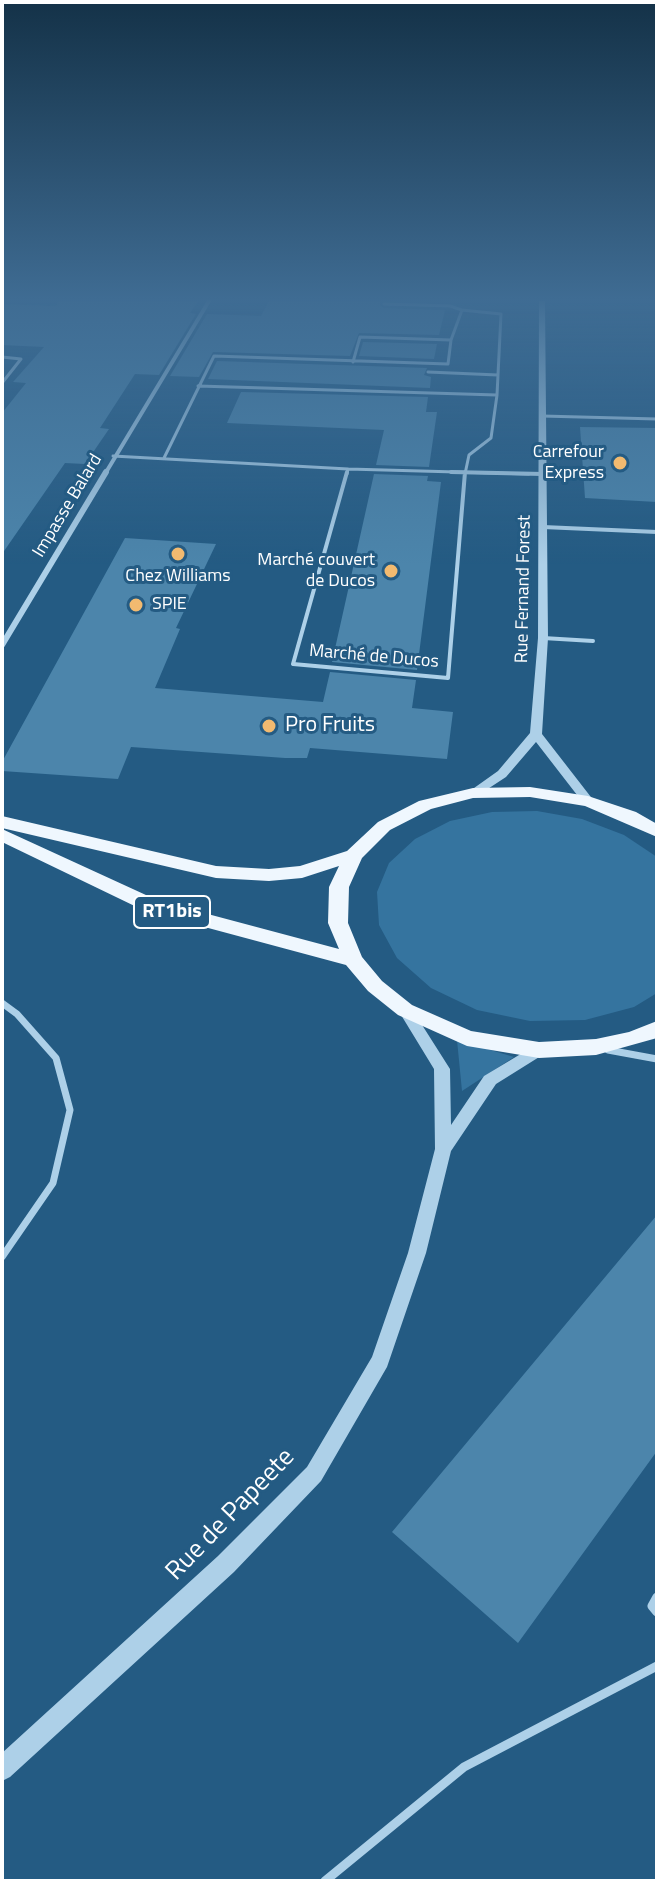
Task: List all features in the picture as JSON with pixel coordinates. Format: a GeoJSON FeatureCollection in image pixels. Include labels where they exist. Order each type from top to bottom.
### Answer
{"type":"FeatureCollection","features":[{"type":"Feature","properties":{"kind":"main road"},"geometry":{"type":"LineString","coordinates":[[657,831],[630,816],[588,801],[530,792],[473,793],[425,805],[384,826],[354,855],[339,887],[338,923],[353,960],[375,986],[405,1010],[467,1038],[539,1050],[596,1047],[633,1039],[657,1029]]}},
{"type":"Feature","properties":{"kind":"main road","name":"RT1bis"},"geometry":{"type":"LineString","coordinates":[[2,822],[216,872],[269,875],[302,872],[354,855]]}},
{"type":"Feature","properties":{"kind":"main road","name":"RT1bis"},"geometry":{"type":"LineString","coordinates":[[2,835],[152,906],[353,960]]}},
{"type":"Feature","properties":{"kind":"street","name":"Impasse Balard"},"geometry":{"type":"LineString","coordinates":[[2,645],[155,389]]}},
{"type":"Feature","properties":{"kind":"street","name":"Rue Fernand Forest"},"geometry":{"type":"LineString","coordinates":[[536,734],[543,638],[542,389]]}},
{"type":"Feature","properties":{"kind":"street"},"geometry":{"type":"LineString","coordinates":[[473,793],[502,774],[536,734],[588,801]]}},
{"type":"Feature","properties":{"kind":"street","name":"Rue de Papeete"},"geometry":{"type":"LineString","coordinates":[[2,1769],[226,1564],[314,1474],[380,1361],[417,1253],[443,1149],[442,1069],[405,1010]]}},
{"type":"Feature","properties":{"kind":"street","name":"Rue de Papeete"},"geometry":{"type":"LineString","coordinates":[[443,1149],[490,1080],[539,1050]]}},
{"type":"Feature","properties":{"kind":"lane"},"geometry":{"type":"LineString","coordinates":[[164,458],[197,389]]}},
{"type":"Feature","properties":{"kind":"lane"},"geometry":{"type":"LineString","coordinates":[[293,389],[497,395]]}},
{"type":"Feature","properties":{"kind":"lane"},"geometry":{"type":"LineString","coordinates":[[465,471],[469,455],[491,438],[497,389]]}},
{"type":"Feature","properties":{"kind":"lane"},"geometry":{"type":"LineString","coordinates":[[542,416],[657,419]]}},
{"type":"Feature","properties":{"kind":"lane"},"geometry":{"type":"LineString","coordinates":[[113,456],[348,469],[543,474]]}},
{"type":"Feature","properties":{"kind":"lane","name":"Marché de Ducos"},"geometry":{"type":"LineString","coordinates":[[348,469],[293,664],[448,678],[465,471]]}},
{"type":"Feature","properties":{"kind":"lane"},"geometry":{"type":"LineString","coordinates":[[543,527],[657,532]]}},
{"type":"Feature","properties":{"kind":"lane"},"geometry":{"type":"LineString","coordinates":[[543,638],[593,641]]}},
{"type":"Feature","properties":{"kind":"lane"},"geometry":{"type":"LineString","coordinates":[[2,1003],[17,1014],[56,1058],[70,1110],[53,1183],[2,1257]]}},
{"type":"Feature","properties":{"kind":"lane"},"geometry":{"type":"LineString","coordinates":[[596,1047],[657,1059]]}},
{"type":"Feature","properties":{"kind":"lane"},"geometry":{"type":"LineString","coordinates":[[657,1597],[652,1606],[657,1612]]}},
{"type":"Feature","properties":{"kind":"lane"},"geometry":{"type":"LineString","coordinates":[[325,1881],[464,1767],[657,1666]]}},
{"type":"Feature","properties":{"kind":"shaded area"},"geometry":{"type":"Polygon","coordinates":[[[537,811],[582,819],[624,835],[657,857],[657,993],[634,1007],[585,1020],[530,1021],[477,1010],[431,988],[397,958],[379,925],[377,892],[389,863],[415,839],[450,821],[492,812],[537,811]]]}},
{"type":"Feature","properties":{"kind":"shaded area"},"geometry":{"type":"Polygon","coordinates":[[[457,1040],[514,1057],[462,1091],[457,1040]]]}},
{"type":"Feature","properties":{"kind":"building"},"geometry":{"type":"Polygon","coordinates":[[[21,389],[125,389],[100,428],[109,429],[85,464],[65,463],[2,554],[2,413],[21,389]]]}},
{"type":"Feature","properties":{"kind":"building"},"geometry":{"type":"Polygon","coordinates":[[[241,392],[428,397],[426,412],[437,412],[429,467],[376,465],[384,430],[227,423],[241,392]]]}},
{"type":"Feature","properties":{"kind":"building","name":"Carrefour Express"},"geometry":{"type":"Polygon","coordinates":[[[580,427],[657,428],[657,502],[585,498],[580,427]]]}},
{"type":"Feature","properties":{"kind":"building","name":"Marché couvert de Ducos"},"geometry":{"type":"Polygon","coordinates":[[[374,474],[428,476],[427,481],[441,482],[417,670],[332,662],[374,474]]]}},
{"type":"Feature","properties":{"kind":"building"},"geometry":{"type":"Polygon","coordinates":[[[125,538],[216,544],[176,628],[180,629],[155,688],[323,702],[330,672],[416,680],[412,708],[453,712],[447,759],[310,748],[307,758],[285,758],[131,747],[118,779],[2,771],[2,762],[125,538]]]}},
{"type":"Feature","properties":{"kind":"building"},"geometry":{"type":"Polygon","coordinates":[[[657,1215],[657,1451],[518,1643],[392,1532],[657,1215]]]}},
{"type":"Feature","properties":{"kind":"place","name":"Carrefour Express"},"geometry":{"type":"Point","coordinates":[620,463]}},
{"type":"Feature","properties":{"kind":"place","name":"Chez Williams"},"geometry":{"type":"Point","coordinates":[178,554]}},
{"type":"Feature","properties":{"kind":"place","name":"Marché couvert de Ducos"},"geometry":{"type":"Point","coordinates":[391,571]}},
{"type":"Feature","properties":{"kind":"place","name":"SPIE"},"geometry":{"type":"Point","coordinates":[136,605]}},
{"type":"Feature","properties":{"kind":"place","name":"Pro Fruits"},"geometry":{"type":"Point","coordinates":[269,726]}}]}
